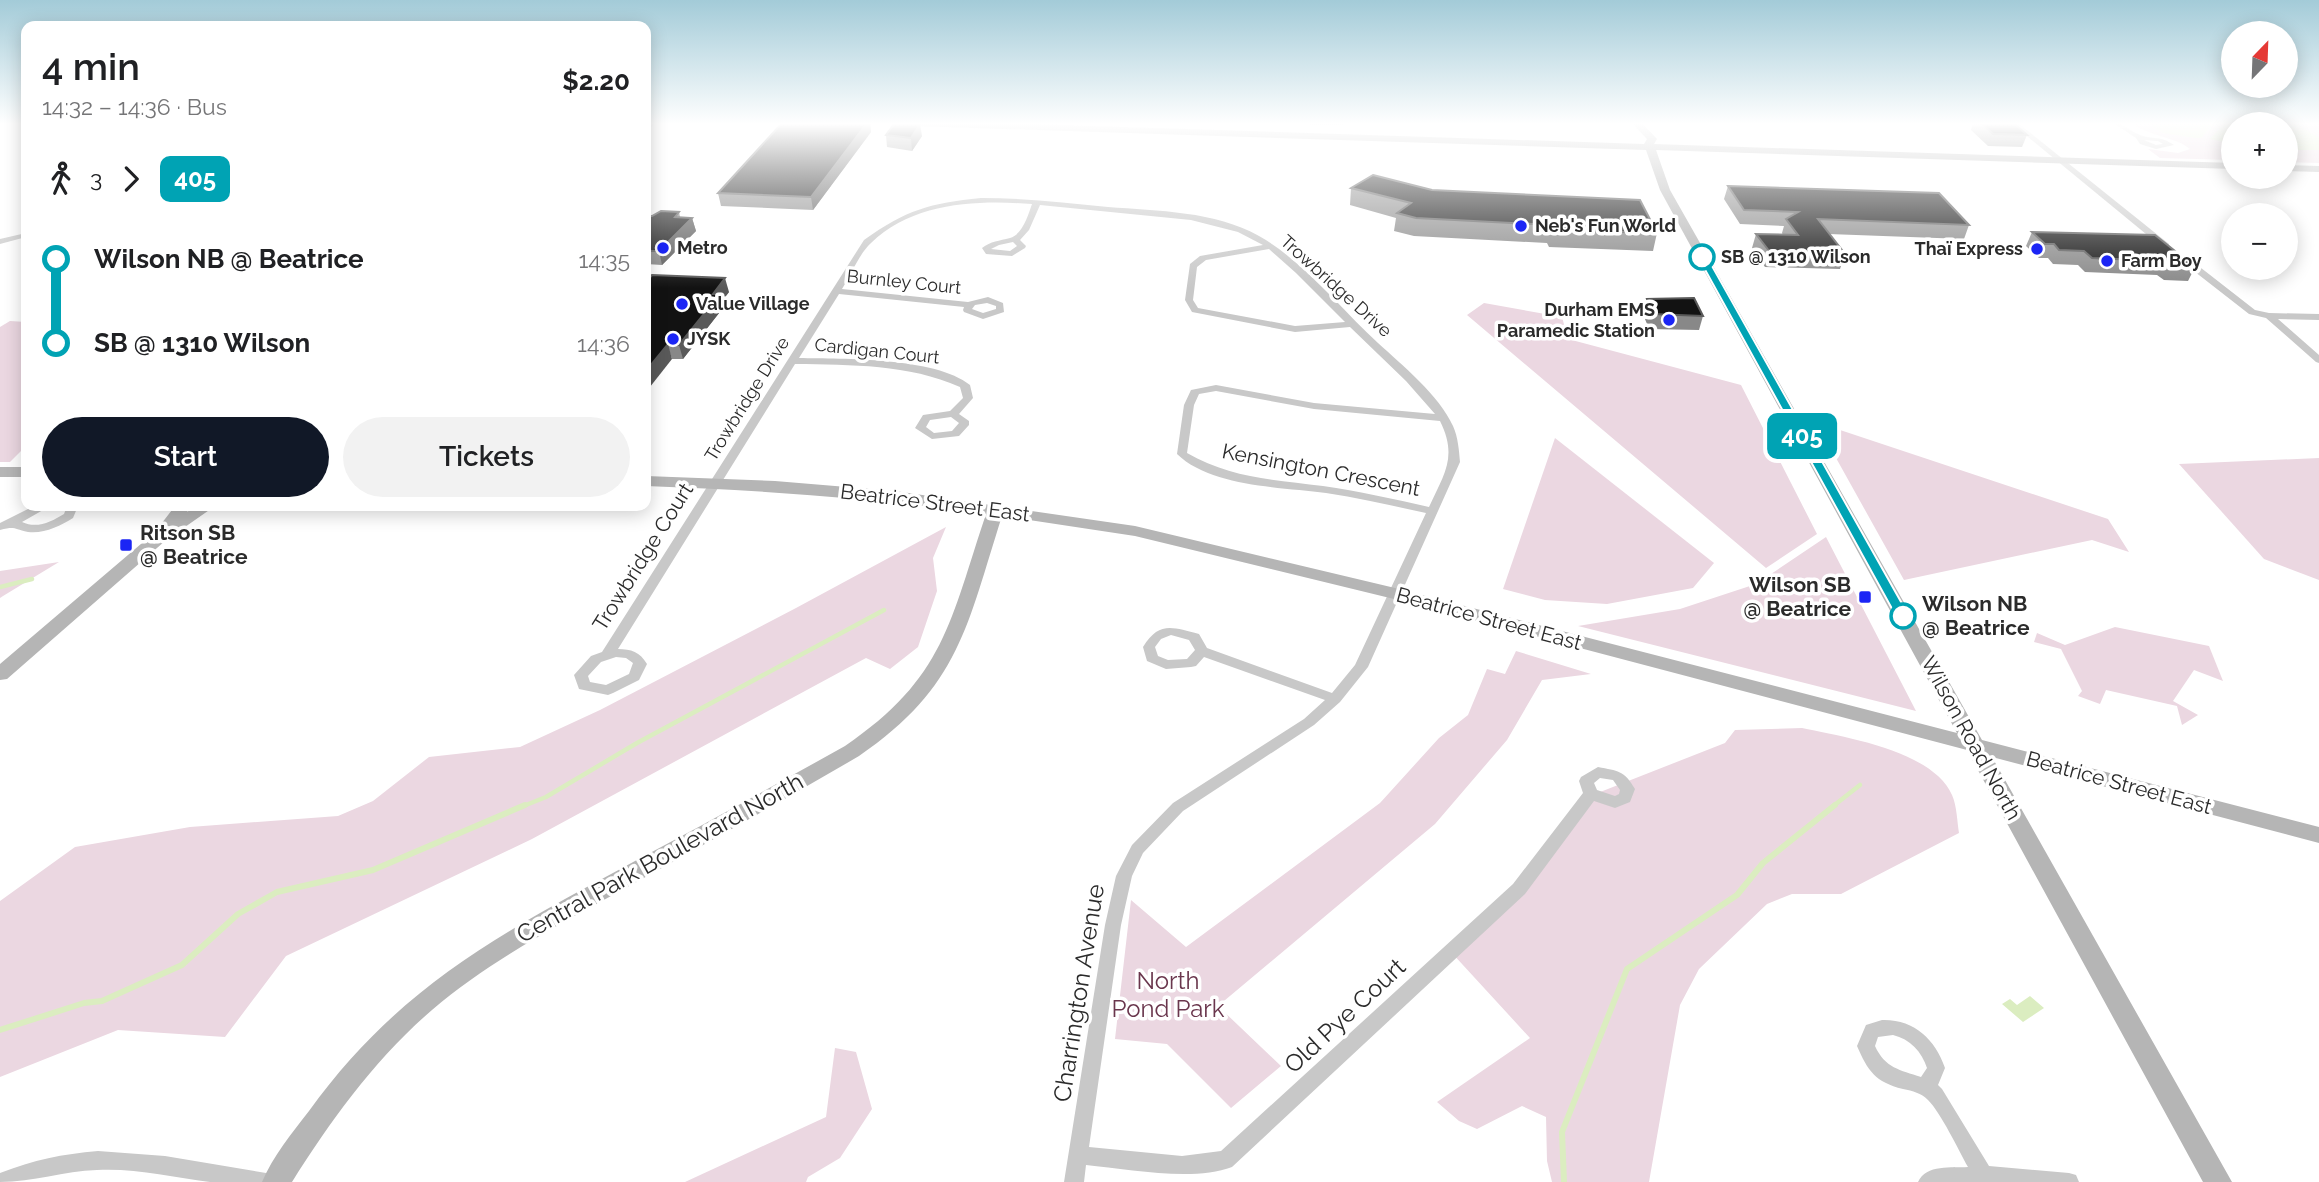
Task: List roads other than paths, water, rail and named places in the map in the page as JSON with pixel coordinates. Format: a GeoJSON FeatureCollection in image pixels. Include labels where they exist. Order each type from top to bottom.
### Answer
{"type":"FeatureCollection","features":[{"type":"Feature","properties":{"kind":"main road","name":"Wilson Road North"},"geometry":{"type":"LineString","coordinates":[[1661,178],[1665,190],[2217,1182]]}},
{"type":"Feature","properties":{"kind":"main road"},"geometry":{"type":"LineString","coordinates":[[0,472],[21,472]]}},
{"type":"Feature","properties":{"kind":"main road","name":"Beatrice Street East"},"geometry":{"type":"LineString","coordinates":[[651,481],[715,482],[844,491],[996,509],[1135,531],[1395,594],[2319,835]]}},
{"type":"Feature","properties":{"kind":"main road","name":"Central Park Boulevard North"},"geometry":{"type":"LineString","coordinates":[[276,1182],[317,1118],[347,1080],[379,1044],[454,978],[520,935],[852,751],[898,715],[922,690],[946,653],[996,509]]}},
{"type":"Feature","properties":{"kind":"main road"},"geometry":{"type":"LineString","coordinates":[[159,537],[179,511]]}},
{"type":"Feature","properties":{"kind":"main road"},"geometry":{"type":"LineString","coordinates":[[0,674],[159,537],[199,511]]}},
{"type":"Feature","properties":{"kind":"street"},"geometry":{"type":"LineString","coordinates":[[2083,178],[2252,312],[2269,316],[2319,317]]}},
{"type":"Feature","properties":{"kind":"street","name":"Trowbridge Drive"},"geometry":{"type":"LineString","coordinates":[[715,482],[867,242],[898,219],[919,210],[967,201],[998,199],[1207,220],[1243,231],[1269,247],[1392,360],[1443,418],[1453,438],[1455,461],[1395,594]]}},
{"type":"Feature","properties":{"kind":"street"},"geometry":{"type":"LineString","coordinates":[[1015,240],[1037,202]]}},
{"type":"Feature","properties":{"kind":"street"},"geometry":{"type":"LineString","coordinates":[[0,242],[21,236]]}},
{"type":"Feature","properties":{"kind":"street"},"geometry":{"type":"LineString","coordinates":[[1269,247],[1203,258],[1193,266],[1189,300],[1195,310],[1295,329],[1352,324]]}},
{"type":"Feature","properties":{"kind":"street","name":"Burnley Court"},"geometry":{"type":"LineString","coordinates":[[836,291],[969,305]]}},
{"type":"Feature","properties":{"kind":"street"},"geometry":{"type":"LineString","coordinates":[[2269,316],[2319,360]]}},
{"type":"Feature","properties":{"kind":"street","name":"Cardigan Court"},"geometry":{"type":"LineString","coordinates":[[792,361],[877,365],[946,376],[965,385],[968,398],[953,414]]}},
{"type":"Feature","properties":{"kind":"street","name":"Kensington Crescent"},"geometry":{"type":"LineString","coordinates":[[1434,511],[1343,492],[1263,482],[1199,466],[1182,454],[1189,405],[1195,393],[1216,388],[1314,406],[1443,418]]}},
{"type":"Feature","properties":{"kind":"street","name":"Trowbridge Court"},"geometry":{"type":"LineString","coordinates":[[608,654],[715,482]]}},
{"type":"Feature","properties":{"kind":"street"},"geometry":{"type":"LineString","coordinates":[[0,527],[16,523],[30,511]]}},
{"type":"Feature","properties":{"kind":"street"},"geometry":{"type":"LineString","coordinates":[[16,523],[28,529],[48,526],[69,516],[70,511]]}},
{"type":"Feature","properties":{"kind":"street","name":"Charrington Avenue"},"geometry":{"type":"LineString","coordinates":[[1074,1182],[1112,925],[1124,876],[1137,849],[1178,807],[1309,722],[1335,699],[1361,667],[1395,594]]}},
{"type":"Feature","properties":{"kind":"street"},"geometry":{"type":"LineString","coordinates":[[1202,651],[1335,699]]}},
{"type":"Feature","properties":{"kind":"street","name":"Old Pye Court"},"geometry":{"type":"LineString","coordinates":[[1078,1155],[1182,1166],[1225,1160],[1518,889],[1591,794]]}},
{"type":"Feature","properties":{"kind":"street"},"geometry":{"type":"LineString","coordinates":[[1926,1084],[1936,1095],[1983,1175]]}},
{"type":"Feature","properties":{"kind":"street"},"geometry":{"type":"LineString","coordinates":[[0,1182],[67,1162],[117,1158],[266,1182]]}},
{"type":"Feature","properties":{"kind":"street"},"geometry":{"type":"LineString","coordinates":[[1928,1182],[1932,1179],[1983,1175],[2069,1182]]}},
{"type":"Feature","properties":{"kind":"waterway"},"geometry":{"type":"LineString","coordinates":[[0,587],[32,579]]}},
{"type":"Feature","properties":{"kind":"waterway"},"geometry":{"type":"LineString","coordinates":[[521,807],[546,797],[637,743],[884,610]]}},
{"type":"Feature","properties":{"kind":"waterway"},"geometry":{"type":"LineString","coordinates":[[1832,807],[1860,785]]}},
{"type":"Feature","properties":{"kind":"waterway"},"geometry":{"type":"LineString","coordinates":[[0,1030],[84,1003],[102,1001],[182,965],[238,914],[277,892],[373,870],[525,805]]}},
{"type":"Feature","properties":{"kind":"waterway"},"geometry":{"type":"LineString","coordinates":[[1564,1182],[1562,1132],[1627,969],[1737,895],[1763,863],[1835,805]]}},
{"type":"Feature","properties":{"kind":"place","name":"Neb's Fun World"},"geometry":{"type":"Point","coordinates":[1521,226]}},
{"type":"Feature","properties":{"kind":"place","name":"Metro"},"geometry":{"type":"Point","coordinates":[663,248]}},
{"type":"Feature","properties":{"kind":"place","name":"Thaï Express"},"geometry":{"type":"Point","coordinates":[2037,249]}},
{"type":"Feature","properties":{"kind":"place","name":"SB @ 1310 Wilson"},"geometry":{"type":"Point","coordinates":[1702,257]}},
{"type":"Feature","properties":{"kind":"place","name":"Farm Boy"},"geometry":{"type":"Point","coordinates":[2107,261]}},
{"type":"Feature","properties":{"kind":"place","name":"Value Village"},"geometry":{"type":"Point","coordinates":[682,304]}},
{"type":"Feature","properties":{"kind":"place","name":"Durham EMS Paramedic Station"},"geometry":{"type":"Point","coordinates":[1669,320]}},
{"type":"Feature","properties":{"kind":"place","name":"JYSK"},"geometry":{"type":"Point","coordinates":[673,339]}},
{"type":"Feature","properties":{"kind":"place","name":"Ritson SB @ Beatrice"},"geometry":{"type":"Point","coordinates":[126,545]}},
{"type":"Feature","properties":{"kind":"place","name":"Wilson SB @ Beatrice"},"geometry":{"type":"Point","coordinates":[1865,597]}},
{"type":"Feature","properties":{"kind":"place","name":"Wilson NB @ Beatrice"},"geometry":{"type":"Point","coordinates":[1903,616]}},
{"type":"Feature","properties":{"kind":"park label","name":"North Pond Park"},"geometry":{"type":"Point","coordinates":[1168,995]}}]}
